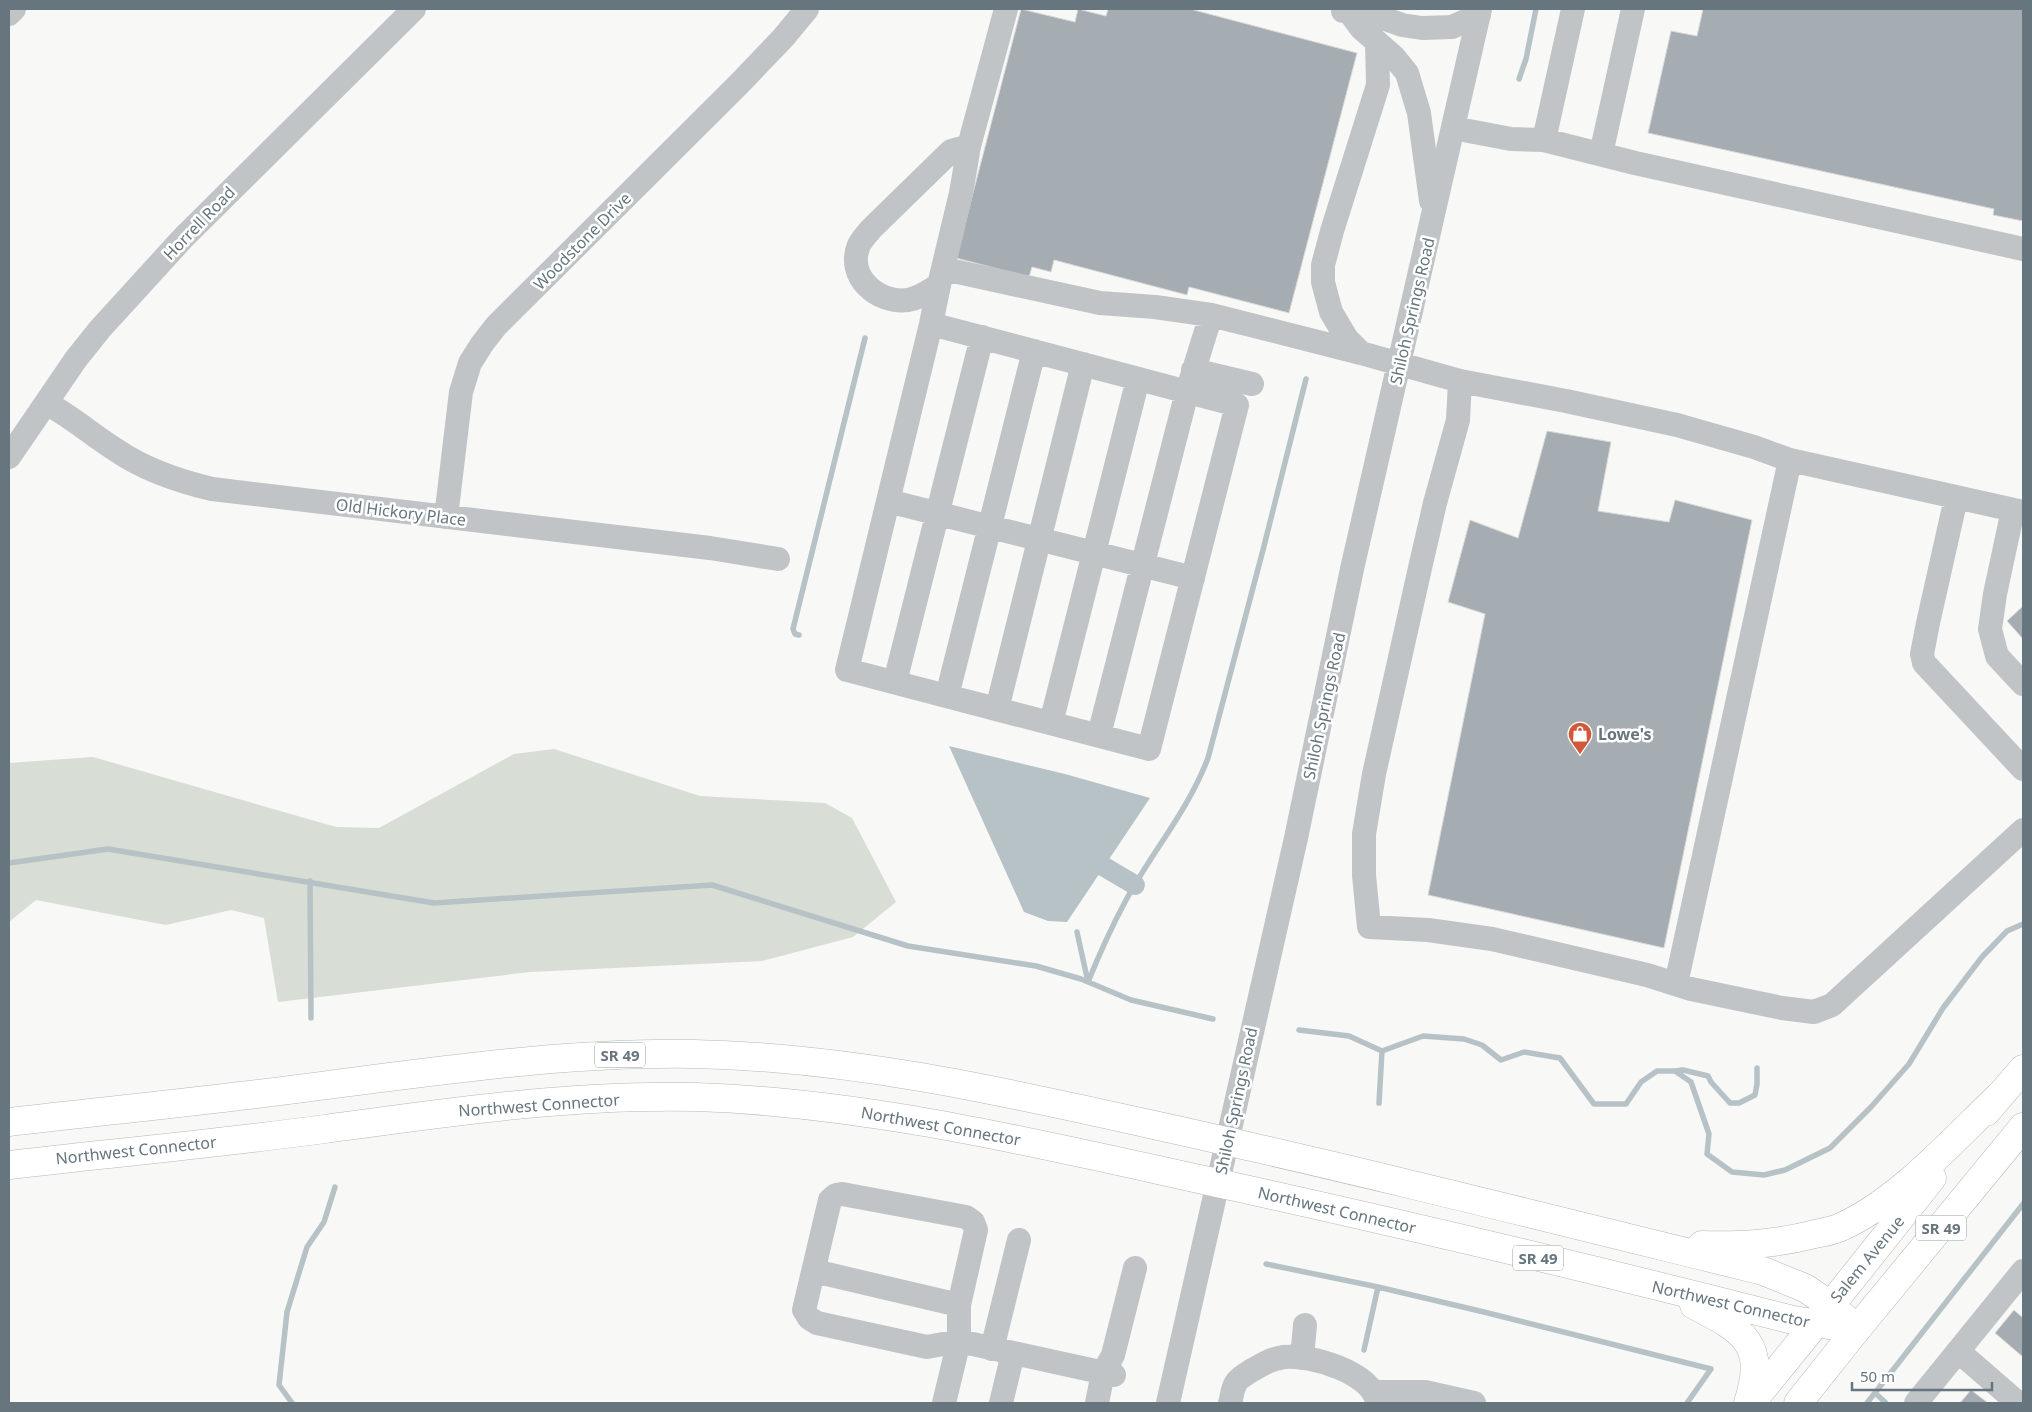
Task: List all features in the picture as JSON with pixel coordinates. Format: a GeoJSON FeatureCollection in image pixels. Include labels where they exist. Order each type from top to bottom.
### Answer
{"type":"FeatureCollection","features":[{"type":"Feature","properties":{"kind":"main road","name":"SR 49"},"geometry":{"type":"LineString","coordinates":[[9,1122],[457,1068],[565,1058],[692,1054],[758,1057],[833,1064],[959,1083],[1228,1141],[1652,1244],[1730,1246],[1784,1242],[1839,1228],[1872,1212],[1913,1178],[1998,1098]]}},
{"type":"Feature","properties":{"kind":"main road","name":"Salem Avenue"},"geometry":{"type":"LineString","coordinates":[[1750,1403],[1998,1098],[2023,1070]]}},
{"type":"Feature","properties":{"kind":"main road","name":"Northwest Connector"},"geometry":{"type":"LineString","coordinates":[[9,1165],[460,1111],[576,1100],[691,1097],[756,1100],[829,1106],[952,1125],[1219,1183],[1793,1320],[1823,1314]]}},
{"type":"Feature","properties":{"kind":"main road","name":"SR 49"},"geometry":{"type":"LineString","coordinates":[[1857,1329],[2021,1135]]}},
{"type":"Feature","properties":{"kind":"main road"},"geometry":{"type":"LineString","coordinates":[[1652,1244],[1763,1271],[1805,1288],[1823,1314],[1857,1329],[1798,1403]]}},
{"type":"Feature","properties":{"kind":"main road"},"geometry":{"type":"LineString","coordinates":[[1657,1286],[1721,1319],[1740,1333],[1752,1347],[1755,1363],[1755,1383],[1750,1403]]}},
{"type":"Feature","properties":{"kind":"street"},"geometry":{"type":"LineString","coordinates":[[9,14],[14,9]]}},
{"type":"Feature","properties":{"kind":"street","name":"Horrell Road"},"geometry":{"type":"LineString","coordinates":[[9,457],[76,359],[100,329],[183,238],[414,9]]}},
{"type":"Feature","properties":{"kind":"street","name":"Woodstone Drive"},"geometry":{"type":"LineString","coordinates":[[446,517],[461,392],[470,364],[482,344],[496,326],[740,83],[783,38],[807,9]]}},
{"type":"Feature","properties":{"kind":"street"},"geometry":{"type":"LineString","coordinates":[[1006,9],[969,146],[961,193],[931,324],[847,670],[1149,749],[1237,405],[1190,381]]}},
{"type":"Feature","properties":{"kind":"street"},"geometry":{"type":"LineString","coordinates":[[1544,140],[1573,9]]}},
{"type":"Feature","properties":{"kind":"street"},"geometry":{"type":"LineString","coordinates":[[1601,154],[1633,9]]}},
{"type":"Feature","properties":{"kind":"street"},"geometry":{"type":"LineString","coordinates":[[1342,11],[1383,18],[1402,25],[1422,28],[1452,27],[1480,12]]}},
{"type":"Feature","properties":{"kind":"street"},"geometry":{"type":"LineString","coordinates":[[1342,11],[1394,57],[1407,72],[1419,113],[1433,218]]}},
{"type":"Feature","properties":{"kind":"street","name":"Shiloh Springs Road"},"geometry":{"type":"LineString","coordinates":[[1168,1403],[1219,1183],[1241,1073],[1296,838],[1352,569],[1480,12]]}},
{"type":"Feature","properties":{"kind":"street"},"geometry":{"type":"LineString","coordinates":[[1361,353],[1347,339],[1331,312],[1323,282],[1324,265],[1332,231],[1378,85],[1377,42]]}},
{"type":"Feature","properties":{"kind":"street"},"geometry":{"type":"LineString","coordinates":[[1453,128],[1511,139],[1544,140],[1635,163],[2023,248]]}},
{"type":"Feature","properties":{"kind":"street"},"geometry":{"type":"LineString","coordinates":[[941,277],[919,297],[906,300],[882,297],[862,281],[857,268],[856,256],[860,243],[871,229],[951,150],[969,146]]}},
{"type":"Feature","properties":{"kind":"street"},"geometry":{"type":"LineString","coordinates":[[941,277],[1093,302],[1155,307],[1211,315],[1361,353],[1460,381],[1677,424],[1790,460],[2018,511],[1995,594],[1990,629],[1997,656],[2023,684]]}},
{"type":"Feature","properties":{"kind":"street"},"geometry":{"type":"LineString","coordinates":[[1099,736],[1190,381],[1211,315]]}},
{"type":"Feature","properties":{"kind":"street"},"geometry":{"type":"LineString","coordinates":[[931,324],[1138,378],[1252,384]]}},
{"type":"Feature","properties":{"kind":"street"},"geometry":{"type":"LineString","coordinates":[[895,682],[936,513],[982,337]]}},
{"type":"Feature","properties":{"kind":"street"},"geometry":{"type":"LineString","coordinates":[[947,696],[1034,351]]}},
{"type":"Feature","properties":{"kind":"street"},"geometry":{"type":"LineString","coordinates":[[997,709],[1083,364]]}},
{"type":"Feature","properties":{"kind":"street"},"geometry":{"type":"LineString","coordinates":[[1050,723],[1138,378]]}},
{"type":"Feature","properties":{"kind":"street"},"geometry":{"type":"LineString","coordinates":[[1460,381],[1458,420],[1435,503],[1374,774],[1364,834],[1364,875],[1369,927],[1428,930],[1492,939],[1646,975],[1676,984],[1782,1008],[1814,1012],[1832,1005],[2023,830]]}},
{"type":"Feature","properties":{"kind":"street","name":"Old Hickory Place"},"geometry":{"type":"LineString","coordinates":[[46,403],[118,452],[153,471],[182,482],[212,489],[701,547],[778,559]]}},
{"type":"Feature","properties":{"kind":"street"},"geometry":{"type":"LineString","coordinates":[[1676,984],[1790,460]]}},
{"type":"Feature","properties":{"kind":"street"},"geometry":{"type":"LineString","coordinates":[[1956,498],[1922,654],[1924,663],[2023,769]]}},
{"type":"Feature","properties":{"kind":"street"},"geometry":{"type":"LineString","coordinates":[[888,501],[1193,578]]}},
{"type":"Feature","properties":{"kind":"street"},"geometry":{"type":"LineString","coordinates":[[944,1403],[960,1341],[959,1305],[976,1230],[972,1222],[966,1217],[842,1194],[836,1195],[830,1200],[804,1310],[809,1318],[817,1323],[927,1347],[960,1341],[1108,1374]]}},
{"type":"Feature","properties":{"kind":"street"},"geometry":{"type":"LineString","coordinates":[[1001,1403],[1002,1351],[1019,1240]]}},
{"type":"Feature","properties":{"kind":"street"},"geometry":{"type":"LineString","coordinates":[[1096,1403],[1108,1374],[1135,1268]]}},
{"type":"Feature","properties":{"kind":"street"},"geometry":{"type":"LineString","coordinates":[[814,1271],[959,1305]]}},
{"type":"Feature","properties":{"kind":"street"},"geometry":{"type":"LineString","coordinates":[[1916,1403],[2023,1271]]}},
{"type":"Feature","properties":{"kind":"street"},"geometry":{"type":"LineString","coordinates":[[1302,1358],[1305,1324]]}},
{"type":"Feature","properties":{"kind":"street"},"geometry":{"type":"LineString","coordinates":[[1958,1351],[2018,1403]]}},
{"type":"Feature","properties":{"kind":"street"},"geometry":{"type":"LineString","coordinates":[[1230,1403],[1235,1383],[1242,1377],[1270,1359],[1286,1357],[1302,1358],[1331,1365],[1355,1374],[1376,1398],[1410,1390],[1431,1398],[1474,1403]]}},
{"type":"Feature","properties":{"kind":"shaded area"},"geometry":{"type":"Polygon","coordinates":[[[949,746],[1065,774],[1150,798],[1067,922],[1048,921],[1024,912],[949,746]]]}},
{"type":"Feature","properties":{"kind":"shaded area"},"geometry":{"type":"Polygon","coordinates":[[[554,749],[700,796],[825,803],[852,818],[896,902],[853,937],[762,961],[530,972],[278,1002],[264,918],[231,910],[166,925],[36,900],[9,922],[9,763],[93,757],[336,827],[379,828],[514,754],[554,749]]]}},
{"type":"Feature","properties":{"kind":"building"},"geometry":{"type":"Polygon","coordinates":[[[1021,9],[1075,22],[1078,9],[1106,16],[1108,9],[1190,9],[1357,53],[1289,313],[1189,287],[1187,295],[1054,260],[1051,272],[1032,267],[1029,277],[956,258],[1021,9]]]}},
{"type":"Feature","properties":{"kind":"building"},"geometry":{"type":"Polygon","coordinates":[[[1703,9],[2023,9],[2023,221],[1993,215],[1994,209],[1648,133],[1671,31],[1697,36],[1703,9]]]}},
{"type":"Feature","properties":{"kind":"building","name":"Lowe's"},"geometry":{"type":"Polygon","coordinates":[[[1547,431],[1611,442],[1598,511],[1669,522],[1675,500],[1752,520],[1664,948],[1428,895],[1485,614],[1448,602],[1470,520],[1518,538],[1547,431]]]}},
{"type":"Feature","properties":{"kind":"building"},"geometry":{"type":"Polygon","coordinates":[[[2023,606],[2023,639],[2007,621],[2023,606]]]}},
{"type":"Feature","properties":{"kind":"building"},"geometry":{"type":"Polygon","coordinates":[[[2014,1310],[2023,1318],[2023,1357],[1995,1333],[2014,1310]]]}},
{"type":"Feature","properties":{"kind":"building"},"geometry":{"type":"Polygon","coordinates":[[[1971,1390],[1988,1403],[1960,1403],[1971,1390]]]}},
{"type":"Feature","properties":{"kind":"waterway"},"geometry":{"type":"LineString","coordinates":[[1519,79],[1526,59],[1536,9]]}},
{"type":"Feature","properties":{"kind":"waterway"},"geometry":{"type":"LineString","coordinates":[[799,635],[795,634],[793,629],[865,338]]}},
{"type":"Feature","properties":{"kind":"waterway"},"geometry":{"type":"LineString","coordinates":[[1088,982],[1125,902],[1180,814],[1208,758],[1306,379]]}},
{"type":"Feature","properties":{"kind":"waterway"},"geometry":{"type":"LineString","coordinates":[[9,863],[108,849],[434,903],[712,885],[908,946],[1036,966],[1081,979],[1131,1000],[1213,1019]]}},
{"type":"Feature","properties":{"kind":"waterway"},"geometry":{"type":"LineString","coordinates":[[1096,862],[1135,885]]}},
{"type":"Feature","properties":{"kind":"waterway"},"geometry":{"type":"LineString","coordinates":[[310,881],[311,1018]]}},
{"type":"Feature","properties":{"kind":"waterway"},"geometry":{"type":"LineString","coordinates":[[1299,1030],[1349,1036],[1382,1051],[1423,1036],[1464,1039],[1482,1045],[1501,1060],[1524,1052],[1560,1058],[1594,1104],[1626,1104],[1641,1082],[1657,1071],[1675,1071],[1691,1082],[1709,1134],[1707,1154],[1732,1172],[1764,1175],[1785,1170],[1830,1148],[1871,1107],[1909,1064],[1943,1008],[1982,957],[2007,931],[2023,924]]}},
{"type":"Feature","properties":{"kind":"waterway"},"geometry":{"type":"LineString","coordinates":[[1077,932],[1088,982]]}},
{"type":"Feature","properties":{"kind":"waterway"},"geometry":{"type":"LineString","coordinates":[[1379,1103],[1382,1051]]}},
{"type":"Feature","properties":{"kind":"waterway"},"geometry":{"type":"LineString","coordinates":[[1675,1071],[1683,1070],[1708,1076],[1730,1103],[1739,1103],[1755,1095],[1757,1068]]}},
{"type":"Feature","properties":{"kind":"waterway"},"geometry":{"type":"LineString","coordinates":[[292,1403],[279,1385],[287,1312],[307,1247],[324,1222],[335,1187]]}},
{"type":"Feature","properties":{"kind":"waterway"},"geometry":{"type":"LineString","coordinates":[[1867,1403],[2023,1204]]}},
{"type":"Feature","properties":{"kind":"waterway"},"geometry":{"type":"LineString","coordinates":[[1266,1264],[1378,1287],[1484,1312],[1711,1369],[1687,1403]]}},
{"type":"Feature","properties":{"kind":"waterway"},"geometry":{"type":"LineString","coordinates":[[1364,1350],[1378,1287]]}},
{"type":"Feature","properties":{"kind":"waterway"},"geometry":{"type":"LineString","coordinates":[[1875,1393],[1885,1402]]}},
{"type":"Feature","properties":{"kind":"place","name":"Lowe's"},"geometry":{"type":"Point","coordinates":[1580,755]}}]}
